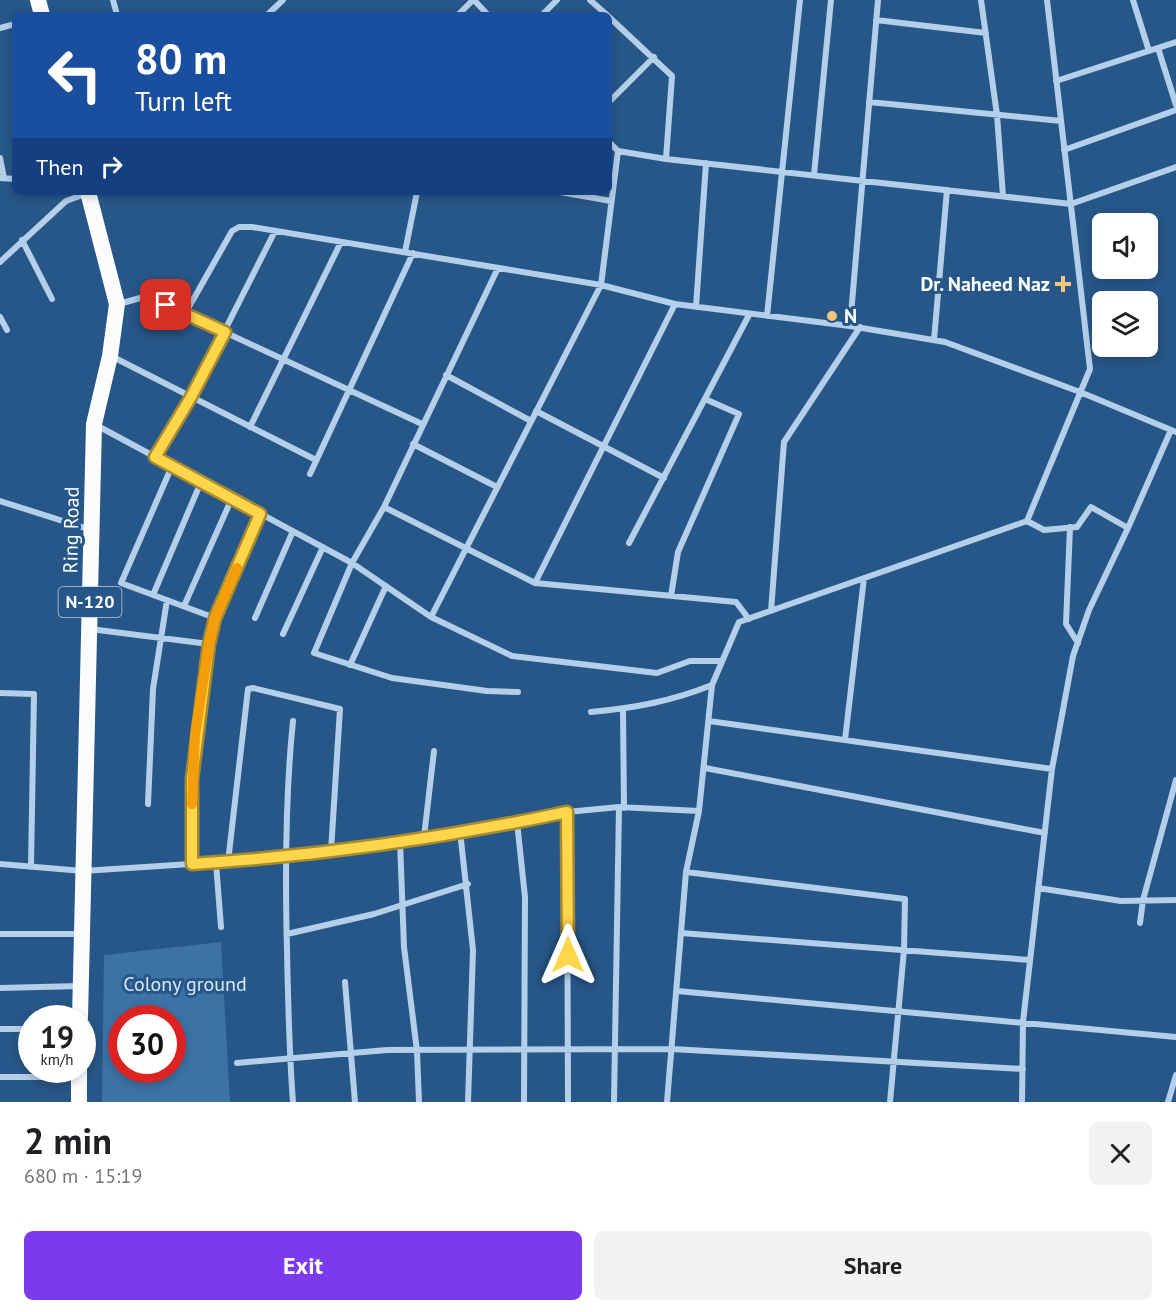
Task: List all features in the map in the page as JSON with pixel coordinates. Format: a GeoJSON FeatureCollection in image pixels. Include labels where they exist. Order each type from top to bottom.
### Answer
{"type":"FeatureCollection","features":[{"type":"Feature","properties":{"kind":"highway","name":"Ring Road"},"geometry":{"type":"LineString","coordinates":[[80,1005],[94,424],[110,356],[117,304],[88,195]]}},
{"type":"Feature","properties":{"kind":"highway"},"geometry":{"type":"LineString","coordinates":[[79,1083],[79,1102]]}},
{"type":"Feature","properties":{"kind":"street"},"geometry":{"type":"LineString","coordinates":[[270,12],[283,0]]}},
{"type":"Feature","properties":{"kind":"street"},"geometry":{"type":"LineString","coordinates":[[461,12],[473,0],[485,12]]}},
{"type":"Feature","properties":{"kind":"street"},"geometry":{"type":"LineString","coordinates":[[545,12],[557,0]]}},
{"type":"Feature","properties":{"kind":"street"},"geometry":{"type":"LineString","coordinates":[[590,0],[604,12]]}},
{"type":"Feature","properties":{"kind":"street"},"geometry":{"type":"LineString","coordinates":[[767,316],[800,0]]}},
{"type":"Feature","properties":{"kind":"street"},"geometry":{"type":"LineString","coordinates":[[814,175],[831,0]]}},
{"type":"Feature","properties":{"kind":"street"},"geometry":{"type":"LineString","coordinates":[[850,326],[878,0]]}},
{"type":"Feature","properties":{"kind":"street"},"geometry":{"type":"LineString","coordinates":[[981,0],[997,115],[1004,196]]}},
{"type":"Feature","properties":{"kind":"street"},"geometry":{"type":"LineString","coordinates":[[1028,521],[1089,369],[1047,0]]}},
{"type":"Feature","properties":{"kind":"street"},"geometry":{"type":"LineString","coordinates":[[1132,0],[1149,51]]}},
{"type":"Feature","properties":{"kind":"street"},"geometry":{"type":"LineString","coordinates":[[612,20],[672,76],[666,159]]}},
{"type":"Feature","properties":{"kind":"street"},"geometry":{"type":"LineString","coordinates":[[876,20],[986,33]]}},
{"type":"Feature","properties":{"kind":"street"},"geometry":{"type":"LineString","coordinates":[[1056,81],[1176,42]]}},
{"type":"Feature","properties":{"kind":"street"},"geometry":{"type":"LineString","coordinates":[[1158,48],[1176,105]]}},
{"type":"Feature","properties":{"kind":"street"},"geometry":{"type":"LineString","coordinates":[[612,99],[654,57]]}},
{"type":"Feature","properties":{"kind":"street"},"geometry":{"type":"LineString","coordinates":[[869,102],[1061,122]]}},
{"type":"Feature","properties":{"kind":"street"},"geometry":{"type":"LineString","coordinates":[[1064,150],[1176,110]]}},
{"type":"Feature","properties":{"kind":"street"},"geometry":{"type":"LineString","coordinates":[[612,145],[618,152],[666,159],[1071,204],[1176,167]]}},
{"type":"Feature","properties":{"kind":"street"},"geometry":{"type":"LineString","coordinates":[[612,194],[618,152]]}},
{"type":"Feature","properties":{"kind":"street"},"geometry":{"type":"LineString","coordinates":[[0,158],[2,178]]}},
{"type":"Feature","properties":{"kind":"street"},"geometry":{"type":"LineString","coordinates":[[696,307],[706,163]]}},
{"type":"Feature","properties":{"kind":"street"},"geometry":{"type":"LineString","coordinates":[[934,340],[946,190]]}},
{"type":"Feature","properties":{"kind":"street"},"geometry":{"type":"LineString","coordinates":[[0,262],[66,201],[80,195]]}},
{"type":"Feature","properties":{"kind":"street"},"geometry":{"type":"LineString","coordinates":[[405,252],[416,195]]}},
{"type":"Feature","properties":{"kind":"street"},"geometry":{"type":"LineString","coordinates":[[577,195],[611,201]]}},
{"type":"Feature","properties":{"kind":"street"},"geometry":{"type":"LineString","coordinates":[[431,616],[601,285],[612,195]]}},
{"type":"Feature","properties":{"kind":"street"},"geometry":{"type":"LineString","coordinates":[[185,314],[232,231],[239,227],[275,231],[601,285],[675,304],[860,327],[945,342],[1080,392],[1173,431],[1089,610],[1078,643],[1052,769],[1023,1022],[1022,1102]]}},
{"type":"Feature","properties":{"kind":"street"},"geometry":{"type":"LineString","coordinates":[[155,457],[191,397],[275,231]]}},
{"type":"Feature","properties":{"kind":"street"},"geometry":{"type":"LineString","coordinates":[[22,240],[52,299]]}},
{"type":"Feature","properties":{"kind":"street"},"geometry":{"type":"LineString","coordinates":[[250,427],[341,242]]}},
{"type":"Feature","properties":{"kind":"street"},"geometry":{"type":"LineString","coordinates":[[310,474],[412,253]]}},
{"type":"Feature","properties":{"kind":"street"},"geometry":{"type":"LineString","coordinates":[[498,268],[384,507],[352,563],[314,652],[407,681],[518,692]]}},
{"type":"Feature","properties":{"kind":"street"},"geometry":{"type":"LineString","coordinates":[[117,304],[147,296],[422,424]]}},
{"type":"Feature","properties":{"kind":"street"},"geometry":{"type":"LineString","coordinates":[[535,582],[675,304]]}},
{"type":"Feature","properties":{"kind":"street"},"geometry":{"type":"LineString","coordinates":[[630,543],[750,315]]}},
{"type":"Feature","properties":{"kind":"street"},"geometry":{"type":"LineString","coordinates":[[0,317],[7,330]]}},
{"type":"Feature","properties":{"kind":"street"},"geometry":{"type":"LineString","coordinates":[[771,611],[784,442],[860,327]]}},
{"type":"Feature","properties":{"kind":"street"},"geometry":{"type":"LineString","coordinates":[[110,356],[316,460]]}},
{"type":"Feature","properties":{"kind":"street"},"geometry":{"type":"LineString","coordinates":[[446,375],[531,421]]}},
{"type":"Feature","properties":{"kind":"street"},"geometry":{"type":"LineString","coordinates":[[671,596],[678,552],[739,414],[705,399]]}},
{"type":"Feature","properties":{"kind":"street"},"geometry":{"type":"LineString","coordinates":[[536,411],[664,478]]}},
{"type":"Feature","properties":{"kind":"street"},"geometry":{"type":"LineString","coordinates":[[94,424],[352,563],[431,616],[512,656],[657,673],[690,661],[721,661]]}},
{"type":"Feature","properties":{"kind":"street"},"geometry":{"type":"LineString","coordinates":[[413,444],[497,487]]}},
{"type":"Feature","properties":{"kind":"street"},"geometry":{"type":"LineString","coordinates":[[172,466],[121,579],[124,586],[215,618]]}},
{"type":"Feature","properties":{"kind":"street"},"geometry":{"type":"LineString","coordinates":[[153,595],[201,482]]}},
{"type":"Feature","properties":{"kind":"street"},"geometry":{"type":"LineString","coordinates":[[184,606],[232,498]]}},
{"type":"Feature","properties":{"kind":"street"},"geometry":{"type":"LineString","coordinates":[[0,501],[92,530]]}},
{"type":"Feature","properties":{"kind":"street"},"geometry":{"type":"LineString","coordinates":[[384,507],[535,582],[736,602],[749,619]]}},
{"type":"Feature","properties":{"kind":"street"},"geometry":{"type":"LineString","coordinates":[[667,1102],[687,872],[705,768],[712,685],[739,622],[1028,521],[1044,530],[1077,527],[1091,507],[1128,528]]}},
{"type":"Feature","properties":{"kind":"street"},"geometry":{"type":"LineString","coordinates":[[192,864],[192,779],[209,644],[215,618],[260,514]]}},
{"type":"Feature","properties":{"kind":"street"},"geometry":{"type":"LineString","coordinates":[[1070,527],[1066,624],[1078,643]]}},
{"type":"Feature","properties":{"kind":"street"},"geometry":{"type":"LineString","coordinates":[[255,618],[293,531]]}},
{"type":"Feature","properties":{"kind":"street"},"geometry":{"type":"LineString","coordinates":[[283,634],[323,547]]}},
{"type":"Feature","properties":{"kind":"street"},"geometry":{"type":"LineString","coordinates":[[845,740],[864,578]]}},
{"type":"Feature","properties":{"kind":"street"},"geometry":{"type":"LineString","coordinates":[[350,665],[386,586]]}},
{"type":"Feature","properties":{"kind":"street"},"geometry":{"type":"LineString","coordinates":[[148,804],[153,689],[167,600]]}},
{"type":"Feature","properties":{"kind":"street"},"geometry":{"type":"LineString","coordinates":[[89,629],[209,644]]}},
{"type":"Feature","properties":{"kind":"street"},"geometry":{"type":"LineString","coordinates":[[591,712],[665,702],[712,685]]}},
{"type":"Feature","properties":{"kind":"street"},"geometry":{"type":"LineString","coordinates":[[228,862],[241,734],[248,689],[253,688],[340,709],[331,851]]}},
{"type":"Feature","properties":{"kind":"street"},"geometry":{"type":"LineString","coordinates":[[0,693],[34,694],[32,867]]}},
{"type":"Feature","properties":{"kind":"street"},"geometry":{"type":"LineString","coordinates":[[614,1102],[617,1050],[623,709]]}},
{"type":"Feature","properties":{"kind":"street"},"geometry":{"type":"LineString","coordinates":[[293,721],[286,786],[285,858],[289,1058],[293,1102]]}},
{"type":"Feature","properties":{"kind":"street"},"geometry":{"type":"LineString","coordinates":[[709,721],[1052,769]]}},
{"type":"Feature","properties":{"kind":"street"},"geometry":{"type":"LineString","coordinates":[[424,837],[434,751]]}},
{"type":"Feature","properties":{"kind":"street"},"geometry":{"type":"LineString","coordinates":[[705,768],[1045,833]]}},
{"type":"Feature","properties":{"kind":"street"},"geometry":{"type":"LineString","coordinates":[[1140,923],[1143,900],[1176,780]]}},
{"type":"Feature","properties":{"kind":"street"},"geometry":{"type":"LineString","coordinates":[[0,864],[83,872],[285,858],[517,822],[567,812],[621,808],[699,811]]}},
{"type":"Feature","properties":{"kind":"street"},"geometry":{"type":"LineString","coordinates":[[567,812],[568,1102]]}},
{"type":"Feature","properties":{"kind":"street"},"geometry":{"type":"LineString","coordinates":[[517,822],[525,897],[524,1102]]}},
{"type":"Feature","properties":{"kind":"street"},"geometry":{"type":"LineString","coordinates":[[460,831],[474,950],[468,1051],[468,1102]]}},
{"type":"Feature","properties":{"kind":"street"},"geometry":{"type":"LineString","coordinates":[[400,840],[404,947],[417,1051],[419,1102]]}},
{"type":"Feature","properties":{"kind":"street"},"geometry":{"type":"LineString","coordinates":[[216,863],[221,927]]}},
{"type":"Feature","properties":{"kind":"street"},"geometry":{"type":"LineString","coordinates":[[687,872],[905,899],[904,950],[890,1102]]}},
{"type":"Feature","properties":{"kind":"street"},"geometry":{"type":"LineString","coordinates":[[287,934],[403,906],[468,884]]}},
{"type":"Feature","properties":{"kind":"street"},"geometry":{"type":"LineString","coordinates":[[1038,888],[1121,901],[1176,900]]}},
{"type":"Feature","properties":{"kind":"street"},"geometry":{"type":"LineString","coordinates":[[681,933],[1030,960]]}},
{"type":"Feature","properties":{"kind":"street"},"geometry":{"type":"LineString","coordinates":[[0,934],[82,934]]}},
{"type":"Feature","properties":{"kind":"street"},"geometry":{"type":"LineString","coordinates":[[345,982],[355,1102]]}},
{"type":"Feature","properties":{"kind":"street"},"geometry":{"type":"LineString","coordinates":[[0,988],[81,986]]}},
{"type":"Feature","properties":{"kind":"street"},"geometry":{"type":"LineString","coordinates":[[676,991],[1176,1037]]}},
{"type":"Feature","properties":{"kind":"street"},"geometry":{"type":"LineString","coordinates":[[0,1029],[18,1029]]}},
{"type":"Feature","properties":{"kind":"street"},"geometry":{"type":"LineString","coordinates":[[237,1063],[352,1053],[672,1049],[1023,1069]]}},
{"type":"Feature","properties":{"kind":"street"},"geometry":{"type":"LineString","coordinates":[[1168,1102],[1176,1075]]}},
{"type":"Feature","properties":{"kind":"street"},"geometry":{"type":"LineString","coordinates":[[0,1077],[18,1076]]}},
{"type":"Feature","properties":{"kind":"green space","name":"Colony ground"},"geometry":{"type":"Polygon","coordinates":[[[221,942],[230,1102],[102,1102],[104,955],[221,942]]]}},
{"type":"Feature","properties":{"kind":"slow traffic"},"geometry":{"type":"LineString","coordinates":[[192,804],[195,735],[209,644],[215,618],[237,568]]}},
{"type":"Feature","properties":{"kind":"place","name":"Dr. Naheed Naz"},"geometry":{"type":"Point","coordinates":[1063,284]}},
{"type":"Feature","properties":{"kind":"place","name":"N"},"geometry":{"type":"Point","coordinates":[832,316]}},
{"type":"Feature","properties":{"kind":"route"},"geometry":{"type":"LineString","coordinates":[[166,305],[225,332],[191,397],[155,457],[260,514],[215,618],[209,644],[195,735],[192,779],[192,864],[285,858],[517,822],[567,812],[568,955]]}}]}
